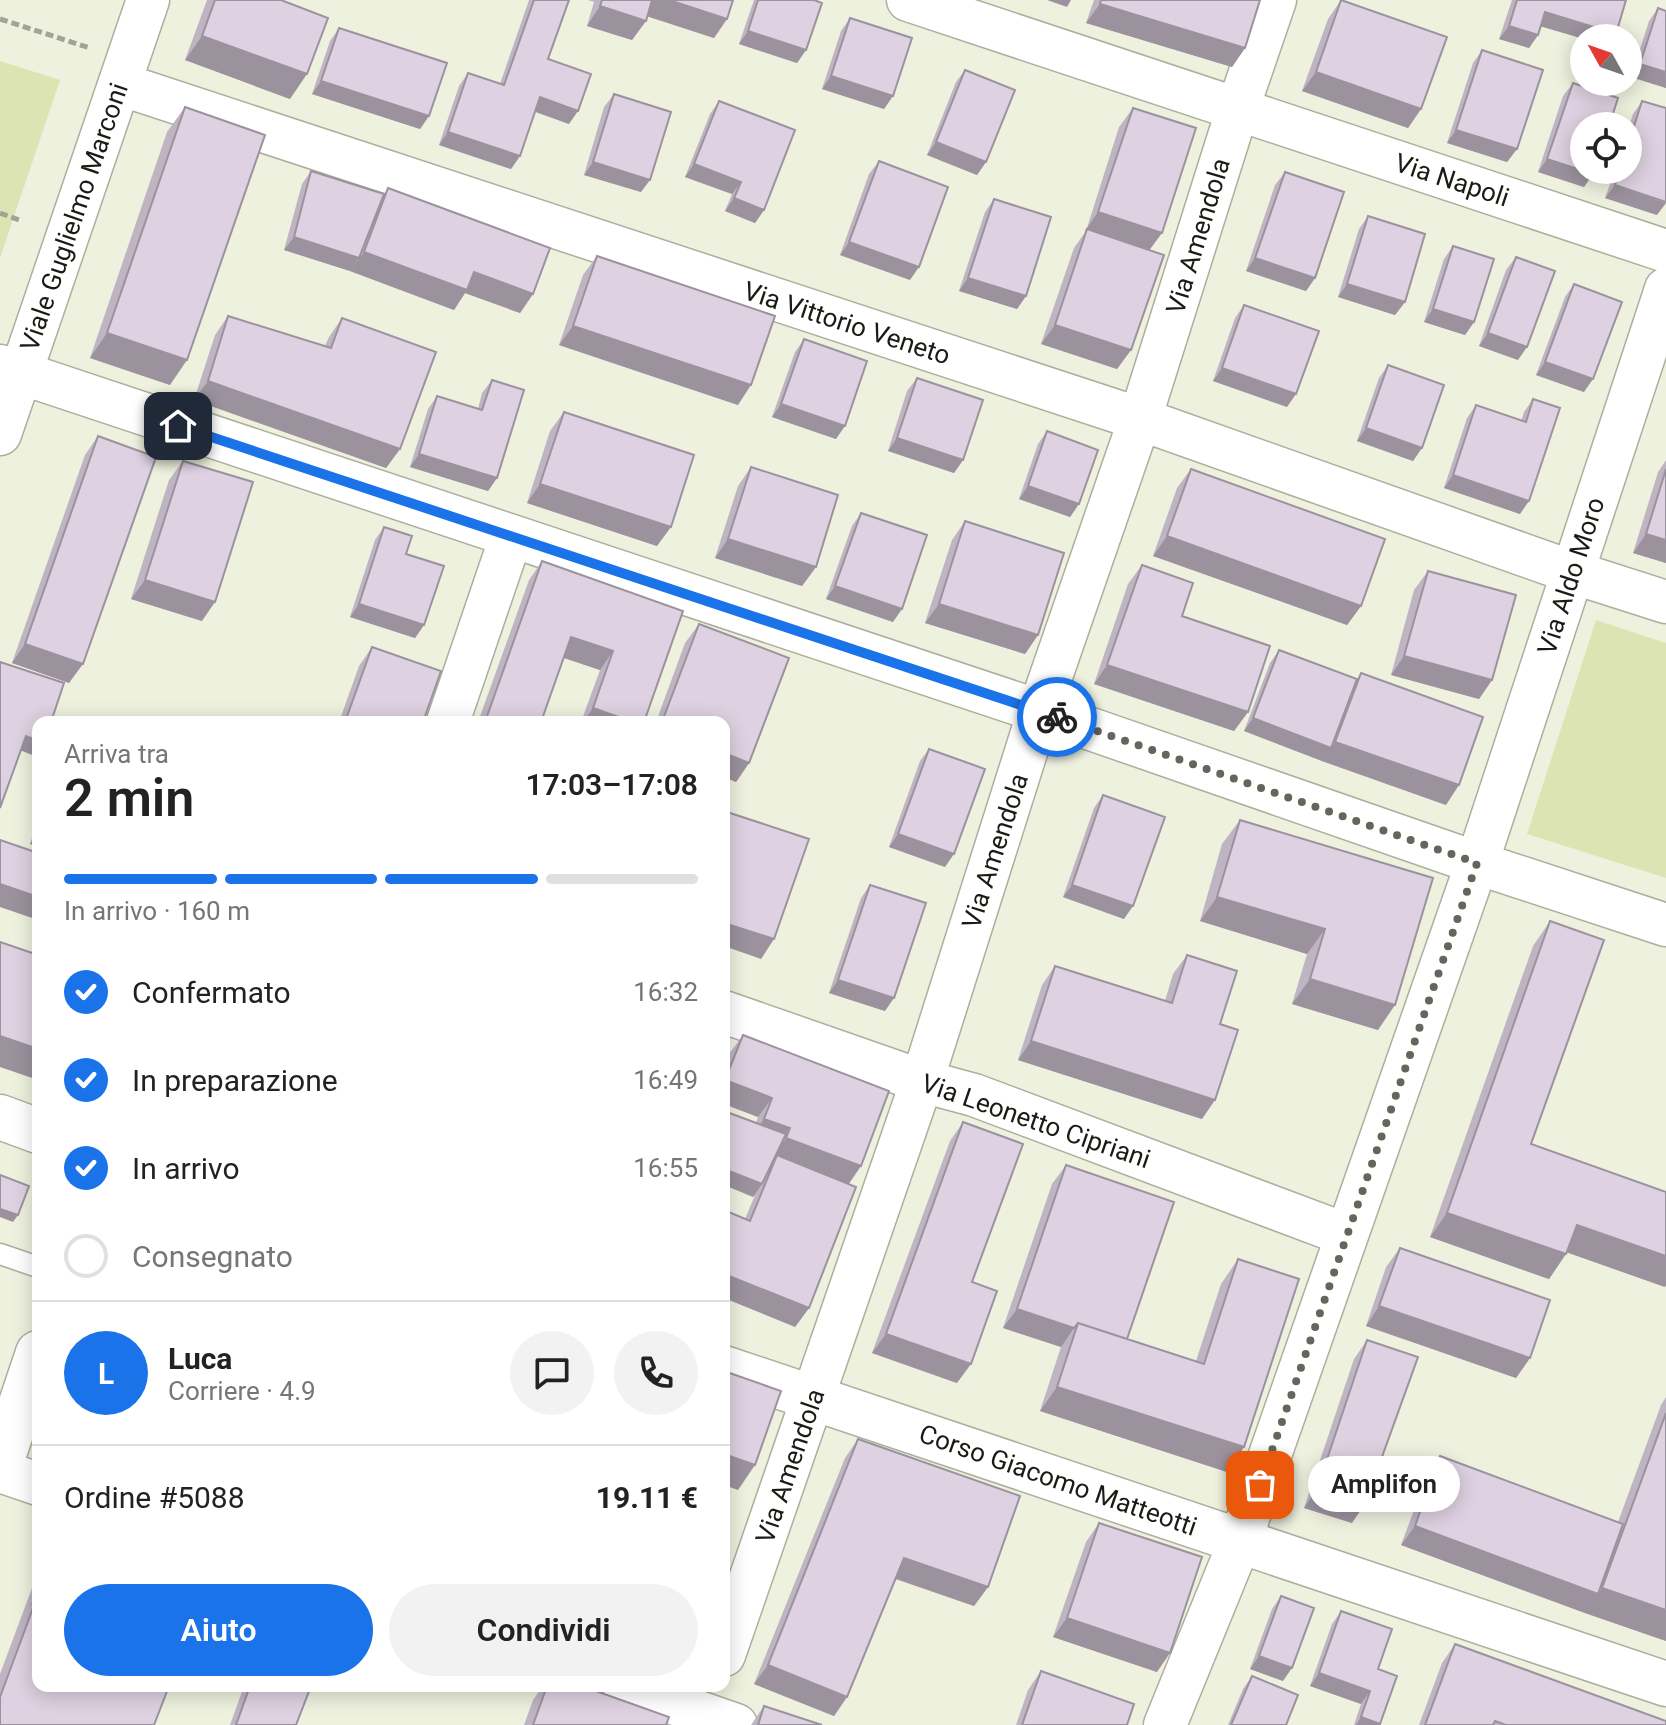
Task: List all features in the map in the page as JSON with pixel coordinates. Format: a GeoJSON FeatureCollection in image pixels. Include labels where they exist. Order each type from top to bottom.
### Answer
{"type":"FeatureCollection","features":[{"type":"Feature","properties":{"kind":"street","name":"Viale Guglielmo Marconi"},"geometry":{"type":"LineString","coordinates":[[0,434],[10,370],[124,72],[148,0]]}},
{"type":"Feature","properties":{"kind":"street","name":"Via Napoli"},"geometry":{"type":"LineString","coordinates":[[908,0],[1666,251]]}},
{"type":"Feature","properties":{"kind":"street","name":"Via Amendola"},"geometry":{"type":"LineString","coordinates":[[730,1638],[922,1081],[1039,711],[1140,419],[1275,0]]}},
{"type":"Feature","properties":{"kind":"street","name":"Via Vittorio Veneto"},"geometry":{"type":"LineString","coordinates":[[124,72],[1666,602]]}},
{"type":"Feature","properties":{"kind":"street","name":"Via Aldo Moro"},"geometry":{"type":"LineString","coordinates":[[1165,1725],[1240,1541],[1477,863],[1666,289]]}},
{"type":"Feature","properties":{"kind":"street"},"geometry":{"type":"LineString","coordinates":[[10,370],[1039,711],[1666,925]]}},
{"type":"Feature","properties":{"kind":"street"},"geometry":{"type":"LineString","coordinates":[[450,716],[511,537]]}},
{"type":"Feature","properties":{"kind":"street","name":"Via Leonetto Cipriani"},"geometry":{"type":"LineString","coordinates":[[730,1014],[922,1081],[974,1095],[1347,1235]]}},
{"type":"Feature","properties":{"kind":"street"},"geometry":{"type":"LineString","coordinates":[[0,1117],[32,1129]]}},
{"type":"Feature","properties":{"kind":"street","name":"Corso Giacomo Matteotti"},"geometry":{"type":"LineString","coordinates":[[730,1370],[1666,1684]]}},
{"type":"Feature","properties":{"kind":"street"},"geometry":{"type":"LineString","coordinates":[[32,1371],[0,1468],[32,1481]]}},
{"type":"Feature","properties":{"kind":"street"},"geometry":{"type":"LineString","coordinates":[[650,1692],[718,1708]]}},
{"type":"Feature","properties":{"kind":"lane"},"geometry":{"type":"LineString","coordinates":[[0,1254],[32,1265]]}},
{"type":"Feature","properties":{"kind":"path"},"geometry":{"type":"LineString","coordinates":[[0,19],[124,72]]}},
{"type":"Feature","properties":{"kind":"path"},"geometry":{"type":"LineString","coordinates":[[0,213],[22,221]]}},
{"type":"Feature","properties":{"kind":"green space"},"geometry":{"type":"Polygon","coordinates":[[[0,61],[60,80],[0,258],[0,61]]]}},
{"type":"Feature","properties":{"kind":"green space"},"geometry":{"type":"Polygon","coordinates":[[[1596,620],[1666,643],[1666,878],[1527,834],[1596,620]]]}},
{"type":"Feature","properties":{"kind":"building"},"geometry":{"type":"Polygon","coordinates":[[[215,0],[281,0],[328,18],[307,74],[202,36],[215,0]]]}},
{"type":"Feature","properties":{"kind":"building"},"geometry":{"type":"Polygon","coordinates":[[[534,0],[569,0],[548,59],[591,74],[578,111],[540,97],[520,156],[448,132],[468,73],[504,85],[534,0]]]}},
{"type":"Feature","properties":{"kind":"building"},"geometry":{"type":"Polygon","coordinates":[[[602,0],[652,0],[646,21],[600,6],[602,0]]]}},
{"type":"Feature","properties":{"kind":"building"},"geometry":{"type":"Polygon","coordinates":[[[669,0],[733,0],[727,19],[669,0]]]}},
{"type":"Feature","properties":{"kind":"building"},"geometry":{"type":"Polygon","coordinates":[[[758,0],[814,0],[822,3],[806,50],[748,31],[758,0]]]}},
{"type":"Feature","properties":{"kind":"building"},"geometry":{"type":"Polygon","coordinates":[[[1101,0],[1260,0],[1245,48],[1100,4],[1101,0]]]}},
{"type":"Feature","properties":{"kind":"building"},"geometry":{"type":"Polygon","coordinates":[[[1341,0],[1447,37],[1421,109],[1316,72],[1341,0]]]}},
{"type":"Feature","properties":{"kind":"building"},"geometry":{"type":"Polygon","coordinates":[[[1517,0],[1626,0],[1619,24],[1584,24],[1545,12],[1538,35],[1509,26],[1517,0]]]}},
{"type":"Feature","properties":{"kind":"building"},"geometry":{"type":"Polygon","coordinates":[[[1658,8],[1666,11],[1666,72],[1642,65],[1658,8]]]}},
{"type":"Feature","properties":{"kind":"building"},"geometry":{"type":"Polygon","coordinates":[[[850,18],[912,38],[893,96],[831,76],[850,18]]]}},
{"type":"Feature","properties":{"kind":"building"},"geometry":{"type":"Polygon","coordinates":[[[339,28],[447,63],[429,116],[321,81],[339,28]]]}},
{"type":"Feature","properties":{"kind":"building"},"geometry":{"type":"Polygon","coordinates":[[[1482,50],[1543,70],[1517,149],[1456,130],[1482,50]]]}},
{"type":"Feature","properties":{"kind":"building"},"geometry":{"type":"Polygon","coordinates":[[[965,70],[1015,90],[986,162],[936,142],[965,70]]]}},
{"type":"Feature","properties":{"kind":"building"},"geometry":{"type":"Polygon","coordinates":[[[1570,92],[1570,96],[1618,98],[1614,112],[1570,112],[1570,166],[1547,159],[1570,92]]]}},
{"type":"Feature","properties":{"kind":"building"},"geometry":{"type":"Polygon","coordinates":[[[614,94],[671,112],[650,180],[593,162],[614,94]]]}},
{"type":"Feature","properties":{"kind":"building"},"geometry":{"type":"Polygon","coordinates":[[[719,101],[795,130],[764,210],[734,198],[741,182],[694,164],[719,101]]]}},
{"type":"Feature","properties":{"kind":"building"},"geometry":{"type":"Polygon","coordinates":[[[1642,101],[1666,108],[1666,202],[1615,185],[1642,184],[1642,112],[1638,112],[1642,101]]]}},
{"type":"Feature","properties":{"kind":"building"},"geometry":{"type":"Polygon","coordinates":[[[185,107],[265,135],[187,360],[107,333],[185,107]]]}},
{"type":"Feature","properties":{"kind":"building"},"geometry":{"type":"Polygon","coordinates":[[[1133,108],[1196,128],[1162,233],[1098,212],[1133,108]]]}},
{"type":"Feature","properties":{"kind":"building"},"geometry":{"type":"Polygon","coordinates":[[[879,161],[948,187],[919,267],[849,242],[879,161]]]}},
{"type":"Feature","properties":{"kind":"building"},"geometry":{"type":"Polygon","coordinates":[[[311,171],[384,194],[359,258],[294,237],[311,171]]]}},
{"type":"Feature","properties":{"kind":"building"},"geometry":{"type":"Polygon","coordinates":[[[1285,172],[1344,192],[1315,278],[1255,258],[1285,172]]]}},
{"type":"Feature","properties":{"kind":"building"},"geometry":{"type":"Polygon","coordinates":[[[388,188],[550,248],[533,294],[474,272],[467,290],[364,252],[388,188]]]}},
{"type":"Feature","properties":{"kind":"building"},"geometry":{"type":"Polygon","coordinates":[[[994,199],[1051,217],[1026,296],[968,278],[994,199]]]}},
{"type":"Feature","properties":{"kind":"building"},"geometry":{"type":"Polygon","coordinates":[[[1368,216],[1425,234],[1405,302],[1347,284],[1368,216]]]}},
{"type":"Feature","properties":{"kind":"building"},"geometry":{"type":"Polygon","coordinates":[[[1087,229],[1164,255],[1131,350],[1055,325],[1087,229]]]}},
{"type":"Feature","properties":{"kind":"building"},"geometry":{"type":"Polygon","coordinates":[[[1453,246],[1494,259],[1474,322],[1433,309],[1453,246]]]}},
{"type":"Feature","properties":{"kind":"building"},"geometry":{"type":"Polygon","coordinates":[[[597,256],[775,316],[751,385],[573,326],[597,256]]]}},
{"type":"Feature","properties":{"kind":"building"},"geometry":{"type":"Polygon","coordinates":[[[1516,257],[1555,271],[1527,347],[1488,333],[1516,257]]]}},
{"type":"Feature","properties":{"kind":"building"},"geometry":{"type":"Polygon","coordinates":[[[1574,284],[1622,302],[1593,379],[1545,362],[1574,284]]]}},
{"type":"Feature","properties":{"kind":"building"},"geometry":{"type":"Polygon","coordinates":[[[1244,305],[1319,331],[1296,394],[1222,368],[1244,305]]]}},
{"type":"Feature","properties":{"kind":"building"},"geometry":{"type":"Polygon","coordinates":[[[228,316],[331,348],[342,318],[436,352],[400,449],[208,381],[228,316]]]}},
{"type":"Feature","properties":{"kind":"building"},"geometry":{"type":"Polygon","coordinates":[[[804,339],[867,361],[845,426],[781,404],[804,339]]]}},
{"type":"Feature","properties":{"kind":"building"},"geometry":{"type":"Polygon","coordinates":[[[1388,365],[1444,385],[1422,448],[1366,428],[1388,365]]]}},
{"type":"Feature","properties":{"kind":"building"},"geometry":{"type":"Polygon","coordinates":[[[917,378],[983,400],[963,460],[897,438],[917,378]]]}},
{"type":"Feature","properties":{"kind":"building"},"geometry":{"type":"Polygon","coordinates":[[[492,380],[524,390],[497,478],[419,454],[437,396],[482,410],[492,380]]]}},
{"type":"Feature","properties":{"kind":"building"},"geometry":{"type":"Polygon","coordinates":[[[1533,399],[1560,408],[1529,501],[1453,475],[1476,405],[1526,422],[1533,399]]]}},
{"type":"Feature","properties":{"kind":"building"},"geometry":{"type":"Polygon","coordinates":[[[564,412],[694,455],[671,527],[540,484],[564,412]]]}},
{"type":"Feature","properties":{"kind":"building"},"geometry":{"type":"Polygon","coordinates":[[[1047,431],[1098,450],[1079,504],[1028,486],[1047,431]]]}},
{"type":"Feature","properties":{"kind":"building"},"geometry":{"type":"Polygon","coordinates":[[[98,436],[156,457],[83,664],[25,644],[98,436]]]}},
{"type":"Feature","properties":{"kind":"building"},"geometry":{"type":"Polygon","coordinates":[[[183,461],[253,482],[215,602],[145,580],[183,461]]]}},
{"type":"Feature","properties":{"kind":"building"},"geometry":{"type":"Polygon","coordinates":[[[751,467],[838,495],[816,567],[728,539],[751,467]]]}},
{"type":"Feature","properties":{"kind":"building"},"geometry":{"type":"Polygon","coordinates":[[[1191,469],[1385,539],[1361,606],[1167,536],[1191,469]]]}},
{"type":"Feature","properties":{"kind":"building"},"geometry":{"type":"Polygon","coordinates":[[[1666,469],[1666,540],[1646,534],[1666,469]]]}},
{"type":"Feature","properties":{"kind":"building"},"geometry":{"type":"Polygon","coordinates":[[[861,513],[927,535],[902,609],[835,586],[861,513]]]}},
{"type":"Feature","properties":{"kind":"building"},"geometry":{"type":"Polygon","coordinates":[[[965,521],[1064,553],[1038,635],[939,604],[965,521]]]}},
{"type":"Feature","properties":{"kind":"building"},"geometry":{"type":"Polygon","coordinates":[[[384,527],[412,536],[406,554],[444,566],[424,625],[359,604],[384,527]]]}},
{"type":"Feature","properties":{"kind":"building"},"geometry":{"type":"Polygon","coordinates":[[[542,561],[683,611],[646,716],[616,716],[593,708],[613,651],[571,637],[543,716],[487,716],[542,561]]]}},
{"type":"Feature","properties":{"kind":"building"},"geometry":{"type":"Polygon","coordinates":[[[1142,565],[1193,583],[1182,616],[1270,646],[1248,712],[1107,665],[1142,565]]]}},
{"type":"Feature","properties":{"kind":"building"},"geometry":{"type":"Polygon","coordinates":[[[1428,571],[1516,595],[1492,680],[1404,656],[1428,571]]]}},
{"type":"Feature","properties":{"kind":"building"},"geometry":{"type":"Polygon","coordinates":[[[699,624],[789,658],[749,763],[730,755],[730,716],[664,716],[699,624]]]}},
{"type":"Feature","properties":{"kind":"building"},"geometry":{"type":"Polygon","coordinates":[[[372,647],[441,671],[425,716],[347,716],[372,647]]]}},
{"type":"Feature","properties":{"kind":"building"},"geometry":{"type":"Polygon","coordinates":[[[1279,650],[1357,679],[1331,748],[1253,718],[1279,650]]]}},
{"type":"Feature","properties":{"kind":"building"},"geometry":{"type":"Polygon","coordinates":[[[0,662],[64,683],[53,716],[32,716],[32,738],[26,736],[0,808],[0,662]]]}},
{"type":"Feature","properties":{"kind":"building"},"geometry":{"type":"Polygon","coordinates":[[[1361,673],[1483,717],[1459,785],[1335,742],[1361,673]]]}},
{"type":"Feature","properties":{"kind":"building"},"geometry":{"type":"Polygon","coordinates":[[[929,749],[985,769],[954,854],[898,834],[929,749]]]}},
{"type":"Feature","properties":{"kind":"building"},"geometry":{"type":"Polygon","coordinates":[[[1103,795],[1165,817],[1133,906],[1072,885],[1103,795]]]}},
{"type":"Feature","properties":{"kind":"building"},"geometry":{"type":"Polygon","coordinates":[[[730,813],[809,839],[774,939],[730,925],[730,813]]]}},
{"type":"Feature","properties":{"kind":"building"},"geometry":{"type":"Polygon","coordinates":[[[1240,820],[1433,878],[1395,1005],[1310,979],[1325,929],[1217,897],[1240,820]]]}},
{"type":"Feature","properties":{"kind":"building"},"geometry":{"type":"Polygon","coordinates":[[[0,840],[32,851],[32,895],[0,884],[0,840]]]}},
{"type":"Feature","properties":{"kind":"building"},"geometry":{"type":"Polygon","coordinates":[[[870,885],[926,903],[894,998],[838,980],[870,885]]]}},
{"type":"Feature","properties":{"kind":"building"},"geometry":{"type":"Polygon","coordinates":[[[1550,921],[1604,940],[1531,1144],[1666,1192],[1666,1256],[1577,1225],[1566,1254],[1447,1213],[1550,921]]]}},
{"type":"Feature","properties":{"kind":"building"},"geometry":{"type":"Polygon","coordinates":[[[0,942],[32,953],[32,1047],[0,1036],[0,942]]]}},
{"type":"Feature","properties":{"kind":"building"},"geometry":{"type":"Polygon","coordinates":[[[1187,955],[1237,971],[1220,1024],[1238,1030],[1215,1100],[1031,1041],[1055,966],[1172,1003],[1187,955]]]}},
{"type":"Feature","properties":{"kind":"building"},"geometry":{"type":"Polygon","coordinates":[[[743,1035],[889,1091],[861,1166],[786,1138],[790,1128],[764,1119],[772,1098],[730,1082],[730,1068],[743,1035]]]}},
{"type":"Feature","properties":{"kind":"building"},"geometry":{"type":"Polygon","coordinates":[[[730,1113],[786,1134],[762,1184],[730,1171],[730,1113]]]}},
{"type":"Feature","properties":{"kind":"building"},"geometry":{"type":"Polygon","coordinates":[[[963,1122],[1023,1144],[972,1282],[997,1291],[971,1364],[886,1334],[963,1122]]]}},
{"type":"Feature","properties":{"kind":"building"},"geometry":{"type":"Polygon","coordinates":[[[777,1155],[856,1187],[809,1308],[730,1276],[730,1213],[750,1221],[777,1155]]]}},
{"type":"Feature","properties":{"kind":"building"},"geometry":{"type":"Polygon","coordinates":[[[1066,1165],[1174,1202],[1127,1339],[1078,1323],[1074,1328],[1017,1309],[1066,1165]]]}},
{"type":"Feature","properties":{"kind":"building"},"geometry":{"type":"Polygon","coordinates":[[[0,1175],[29,1186],[18,1215],[0,1209],[0,1175]]]}},
{"type":"Feature","properties":{"kind":"building"},"geometry":{"type":"Polygon","coordinates":[[[1400,1248],[1550,1300],[1530,1358],[1379,1306],[1400,1248]]]}},
{"type":"Feature","properties":{"kind":"building"},"geometry":{"type":"Polygon","coordinates":[[[1238,1259],[1299,1279],[1244,1447],[1057,1387],[1078,1323],[1204,1364],[1238,1259]]]}},
{"type":"Feature","properties":{"kind":"building"},"geometry":{"type":"Polygon","coordinates":[[[1367,1340],[1418,1357],[1365,1504],[1317,1489],[1367,1340]]]}},
{"type":"Feature","properties":{"kind":"building"},"geometry":{"type":"Polygon","coordinates":[[[730,1373],[781,1391],[755,1465],[730,1456],[730,1373]]]}},
{"type":"Feature","properties":{"kind":"building"},"geometry":{"type":"Polygon","coordinates":[[[1666,1413],[1666,1610],[1602,1588],[1666,1413]]]}},
{"type":"Feature","properties":{"kind":"building"},"geometry":{"type":"Polygon","coordinates":[[[858,1439],[1020,1496],[988,1587],[904,1558],[847,1697],[768,1665],[858,1439]]]}},
{"type":"Feature","properties":{"kind":"building"},"geometry":{"type":"Polygon","coordinates":[[[1440,1456],[1623,1524],[1598,1594],[1415,1526],[1440,1456]]]}},
{"type":"Feature","properties":{"kind":"building"},"geometry":{"type":"Polygon","coordinates":[[[1099,1523],[1202,1557],[1170,1653],[1067,1618],[1099,1523]]]}},
{"type":"Feature","properties":{"kind":"building"},"geometry":{"type":"Polygon","coordinates":[[[1281,1596],[1314,1608],[1292,1668],[1259,1656],[1281,1596]]]}},
{"type":"Feature","properties":{"kind":"building"},"geometry":{"type":"Polygon","coordinates":[[[32,1611],[32,1692],[167,1692],[154,1725],[0,1725],[0,1697],[32,1611]]]}},
{"type":"Feature","properties":{"kind":"building"},"geometry":{"type":"Polygon","coordinates":[[[1341,1611],[1392,1629],[1378,1669],[1397,1676],[1380,1724],[1361,1717],[1370,1691],[1319,1673],[1341,1611]]]}},
{"type":"Feature","properties":{"kind":"building"},"geometry":{"type":"Polygon","coordinates":[[[1455,1644],[1666,1721],[1666,1725],[1506,1725],[1495,1721],[1493,1725],[1425,1725],[1455,1644]]]}},
{"type":"Feature","properties":{"kind":"building"},"geometry":{"type":"Polygon","coordinates":[[[1041,1671],[1134,1704],[1127,1725],[1022,1725],[1041,1671]]]}},
{"type":"Feature","properties":{"kind":"building"},"geometry":{"type":"Polygon","coordinates":[[[1252,1676],[1298,1695],[1286,1725],[1231,1725],[1252,1676]]]}},
{"type":"Feature","properties":{"kind":"building"},"geometry":{"type":"Polygon","coordinates":[[[248,1692],[309,1692],[296,1725],[236,1725],[248,1692]]]}},
{"type":"Feature","properties":{"kind":"building"},"geometry":{"type":"Polygon","coordinates":[[[545,1692],[599,1692],[669,1717],[666,1725],[533,1725],[545,1692]]]}},
{"type":"Feature","properties":{"kind":"building"},"geometry":{"type":"Polygon","coordinates":[[[764,1706],[822,1725],[758,1725],[764,1706]]]}},
{"type":"Feature","properties":{"kind":"way so far"},"geometry":{"type":"LineString","coordinates":[[1057,717],[1477,863],[1260,1485]]}},
{"type":"Feature","properties":{"kind":"place","name":"Amplifon"},"geometry":{"type":"Point","coordinates":[1260,1485]}},
{"type":"Feature","properties":{"kind":"route"},"geometry":{"type":"LineString","coordinates":[[178,426],[1057,717]]}}]}
